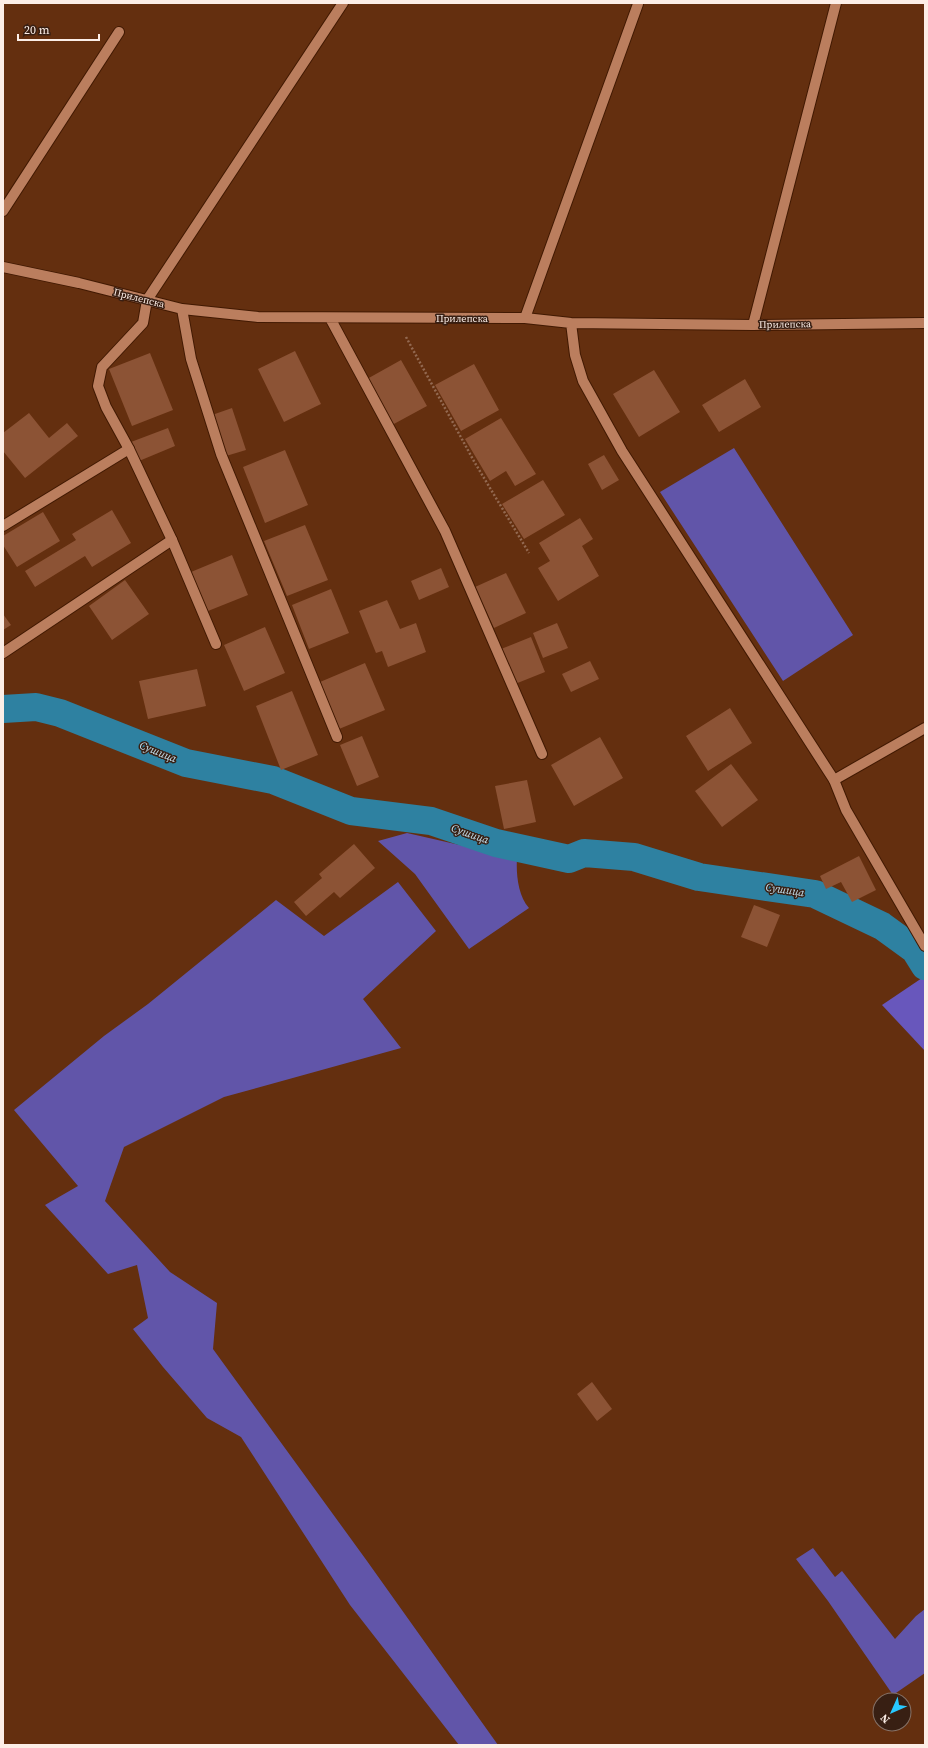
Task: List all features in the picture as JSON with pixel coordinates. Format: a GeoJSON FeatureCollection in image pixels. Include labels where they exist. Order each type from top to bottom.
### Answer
{"type":"FeatureCollection","features":[{"type":"Feature","properties":{"kind":"street"},"geometry":{"type":"LineString","coordinates":[[216,644],[172,540],[129,448],[106,407],[98,386],[102,367],[143,323],[147,300],[343,3]]}},
{"type":"Feature","properties":{"kind":"street"},"geometry":{"type":"LineString","coordinates":[[753,325],[836,3]]}},
{"type":"Feature","properties":{"kind":"street"},"geometry":{"type":"LineString","coordinates":[[525,318],[638,4]]}},
{"type":"Feature","properties":{"kind":"street"},"geometry":{"type":"LineString","coordinates":[[3,211],[120,32]]}},
{"type":"Feature","properties":{"kind":"street","name":"Прилепска"},"geometry":{"type":"LineString","coordinates":[[3,267],[182,309],[258,317],[525,318],[571,323],[753,325],[925,323]]}},
{"type":"Feature","properties":{"kind":"street"},"geometry":{"type":"LineString","coordinates":[[182,309],[191,359],[221,454],[337,736]]}},
{"type":"Feature","properties":{"kind":"street"},"geometry":{"type":"LineString","coordinates":[[330,318],[445,531],[542,754]]}},
{"type":"Feature","properties":{"kind":"street"},"geometry":{"type":"LineString","coordinates":[[571,323],[575,355],[583,381],[622,452],[834,780],[846,810],[925,946]]}},
{"type":"Feature","properties":{"kind":"street"},"geometry":{"type":"LineString","coordinates":[[3,526],[129,448]]}},
{"type":"Feature","properties":{"kind":"street"},"geometry":{"type":"LineString","coordinates":[[3,653],[172,540]]}},
{"type":"Feature","properties":{"kind":"street"},"geometry":{"type":"LineString","coordinates":[[834,780],[925,728]]}},
{"type":"Feature","properties":{"kind":"path"},"geometry":{"type":"LineString","coordinates":[[398,318],[410,346],[475,463],[529,553]]}},
{"type":"Feature","properties":{"kind":"shaded area"},"geometry":{"type":"Polygon","coordinates":[[[734,448],[853,635],[783,681],[660,492],[734,448]]]}},
{"type":"Feature","properties":{"kind":"shaded area"},"geometry":{"type":"Polygon","coordinates":[[[407,833],[517,858],[518,884],[522,897],[529,908],[469,949],[415,874],[378,841],[407,833]]]}},
{"type":"Feature","properties":{"kind":"shaded area"},"geometry":{"type":"Polygon","coordinates":[[[398,882],[436,931],[363,999],[401,1048],[224,1097],[124,1147],[105,1201],[170,1272],[217,1303],[213,1349],[498,1745],[459,1745],[350,1605],[241,1437],[207,1418],[163,1367],[133,1329],[148,1318],[137,1265],[108,1274],[45,1205],[78,1186],[14,1110],[104,1036],[148,1004],[276,900],[324,936],[398,882]]]}},
{"type":"Feature","properties":{"kind":"shaded area"},"geometry":{"type":"Polygon","coordinates":[[[925,976],[925,1051],[882,1005],[925,976]]]}},
{"type":"Feature","properties":{"kind":"shaded area"},"geometry":{"type":"Polygon","coordinates":[[[813,1548],[835,1577],[842,1571],[895,1639],[916,1616],[925,1609],[925,1673],[897,1692],[891,1692],[828,1601],[796,1559],[813,1548]]]}},
{"type":"Feature","properties":{"kind":"building"},"geometry":{"type":"Polygon","coordinates":[[[295,351],[321,404],[284,422],[258,369],[295,351]]]}},
{"type":"Feature","properties":{"kind":"building"},"geometry":{"type":"Polygon","coordinates":[[[150,353],[173,410],[132,426],[109,369],[150,353]]]}},
{"type":"Feature","properties":{"kind":"building"},"geometry":{"type":"Polygon","coordinates":[[[401,360],[427,406],[392,425],[367,379],[401,360]]]}},
{"type":"Feature","properties":{"kind":"building"},"geometry":{"type":"Polygon","coordinates":[[[474,364],[499,410],[461,431],[435,385],[474,364]]]}},
{"type":"Feature","properties":{"kind":"building"},"geometry":{"type":"Polygon","coordinates":[[[654,370],[680,412],[639,437],[613,394],[654,370]]]}},
{"type":"Feature","properties":{"kind":"building"},"geometry":{"type":"Polygon","coordinates":[[[745,379],[761,407],[719,432],[702,405],[745,379]]]}},
{"type":"Feature","properties":{"kind":"building"},"geometry":{"type":"Polygon","coordinates":[[[232,408],[246,450],[226,456],[212,415],[232,408]]]}},
{"type":"Feature","properties":{"kind":"building"},"geometry":{"type":"Polygon","coordinates":[[[29,413],[49,438],[67,423],[78,436],[25,478],[3,451],[3,433],[29,413]]]}},
{"type":"Feature","properties":{"kind":"building"},"geometry":{"type":"Polygon","coordinates":[[[501,418],[536,474],[515,486],[506,471],[490,481],[465,439],[501,418]]]}},
{"type":"Feature","properties":{"kind":"building"},"geometry":{"type":"Polygon","coordinates":[[[168,428],[175,446],[139,461],[131,442],[168,428]]]}},
{"type":"Feature","properties":{"kind":"building"},"geometry":{"type":"Polygon","coordinates":[[[285,450],[308,505],[265,523],[243,467],[285,450]]]}},
{"type":"Feature","properties":{"kind":"building"},"geometry":{"type":"Polygon","coordinates":[[[604,455],[619,480],[602,490],[588,464],[604,455]]]}},
{"type":"Feature","properties":{"kind":"building"},"geometry":{"type":"Polygon","coordinates":[[[543,480],[565,515],[524,539],[502,504],[543,480]]]}},
{"type":"Feature","properties":{"kind":"building"},"geometry":{"type":"Polygon","coordinates":[[[112,510],[131,543],[92,567],[85,556],[35,587],[25,571],[76,540],[72,534],[112,510]]]}},
{"type":"Feature","properties":{"kind":"building"},"geometry":{"type":"Polygon","coordinates":[[[43,512],[60,541],[17,567],[3,545],[3,536],[43,512]]]}},
{"type":"Feature","properties":{"kind":"building"},"geometry":{"type":"Polygon","coordinates":[[[580,518],[593,539],[582,546],[599,576],[558,601],[538,568],[550,561],[539,543],[580,518]]]}},
{"type":"Feature","properties":{"kind":"building"},"geometry":{"type":"Polygon","coordinates":[[[305,525],[328,580],[287,596],[264,541],[305,525]]]}},
{"type":"Feature","properties":{"kind":"building"},"geometry":{"type":"Polygon","coordinates":[[[232,555],[248,595],[208,611],[191,572],[232,555]]]}},
{"type":"Feature","properties":{"kind":"building"},"geometry":{"type":"Polygon","coordinates":[[[441,568],[449,587],[419,600],[411,581],[441,568]]]}},
{"type":"Feature","properties":{"kind":"building"},"geometry":{"type":"Polygon","coordinates":[[[506,573],[526,613],[494,628],[475,587],[506,573]]]}},
{"type":"Feature","properties":{"kind":"building"},"geometry":{"type":"Polygon","coordinates":[[[125,580],[149,614],[112,640],[89,606],[125,580]]]}},
{"type":"Feature","properties":{"kind":"building"},"geometry":{"type":"Polygon","coordinates":[[[331,589],[349,633],[309,649],[292,605],[331,589]]]}},
{"type":"Feature","properties":{"kind":"building"},"geometry":{"type":"Polygon","coordinates":[[[387,600],[400,629],[416,623],[426,652],[388,667],[382,651],[376,653],[359,611],[387,600]]]}},
{"type":"Feature","properties":{"kind":"building"},"geometry":{"type":"Polygon","coordinates":[[[3,614],[11,625],[3,630],[3,614]]]}},
{"type":"Feature","properties":{"kind":"building"},"geometry":{"type":"Polygon","coordinates":[[[557,623],[568,648],[543,658],[533,633],[557,623]]]}},
{"type":"Feature","properties":{"kind":"building"},"geometry":{"type":"Polygon","coordinates":[[[265,627],[285,673],[244,691],[224,645],[265,627]]]}},
{"type":"Feature","properties":{"kind":"building"},"geometry":{"type":"Polygon","coordinates":[[[531,637],[545,672],[515,684],[501,649],[531,637]]]}},
{"type":"Feature","properties":{"kind":"building"},"geometry":{"type":"Polygon","coordinates":[[[590,661],[599,679],[571,692],[562,674],[590,661]]]}},
{"type":"Feature","properties":{"kind":"building"},"geometry":{"type":"Polygon","coordinates":[[[365,663],[385,710],[339,729],[320,682],[365,663]]]}},
{"type":"Feature","properties":{"kind":"building"},"geometry":{"type":"Polygon","coordinates":[[[197,669],[206,706],[148,719],[139,681],[197,669]]]}},
{"type":"Feature","properties":{"kind":"building"},"geometry":{"type":"Polygon","coordinates":[[[292,691],[318,755],[281,770],[256,706],[292,691]]]}},
{"type":"Feature","properties":{"kind":"building"},"geometry":{"type":"Polygon","coordinates":[[[730,708],[752,743],[708,771],[686,736],[730,708]]]}},
{"type":"Feature","properties":{"kind":"building"},"geometry":{"type":"Polygon","coordinates":[[[362,736],[379,777],[357,786],[340,745],[362,736]]]}},
{"type":"Feature","properties":{"kind":"building"},"geometry":{"type":"Polygon","coordinates":[[[600,737],[623,778],[574,806],[551,765],[600,737]]]}},
{"type":"Feature","properties":{"kind":"building"},"geometry":{"type":"Polygon","coordinates":[[[731,764],[758,800],[722,827],[695,791],[731,764]]]}},
{"type":"Feature","properties":{"kind":"building"},"geometry":{"type":"Polygon","coordinates":[[[527,780],[536,822],[504,829],[495,786],[527,780]]]}},
{"type":"Feature","properties":{"kind":"building"},"geometry":{"type":"Polygon","coordinates":[[[354,844],[375,868],[340,898],[334,892],[306,916],[294,902],[322,878],[319,874],[354,844]]]}},
{"type":"Feature","properties":{"kind":"building"},"geometry":{"type":"Polygon","coordinates":[[[859,856],[876,890],[852,902],[841,882],[826,889],[820,876],[859,856]]]}},
{"type":"Feature","properties":{"kind":"building"},"geometry":{"type":"Polygon","coordinates":[[[754,905],[780,915],[767,947],[741,937],[754,905]]]}},
{"type":"Feature","properties":{"kind":"building"},"geometry":{"type":"Polygon","coordinates":[[[592,1382],[612,1409],[597,1421],[577,1394],[592,1382]]]}},
{"type":"Feature","properties":{"kind":"waterway","name":"Сушица"},"geometry":{"type":"LineString","coordinates":[[3,709],[36,707],[60,713],[186,763],[273,780],[351,811],[431,821],[496,843],[569,859],[584,853],[634,857],[699,877],[815,894],[882,926],[915,950],[925,966]]}}]}
